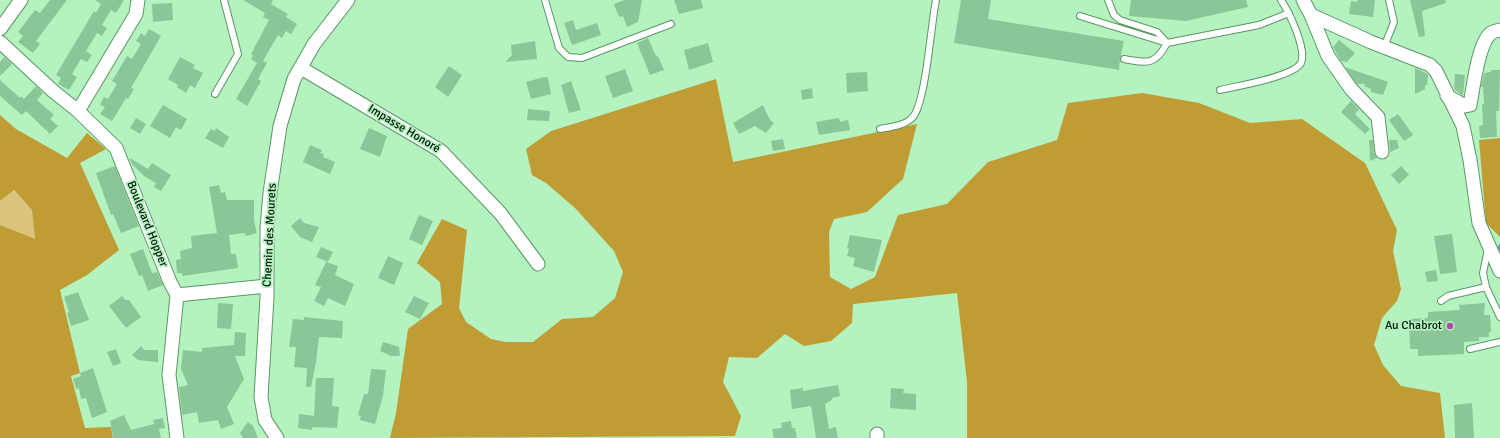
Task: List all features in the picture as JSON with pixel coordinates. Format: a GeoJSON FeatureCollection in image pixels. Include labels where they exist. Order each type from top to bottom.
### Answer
{"type":"FeatureCollection","features":[{"type":"Feature","properties":{"kind":"street"},"geometry":{"type":"LineString","coordinates":[[0,29],[21,0]]}},
{"type":"Feature","properties":{"kind":"street"},"geometry":{"type":"LineString","coordinates":[[78,111],[136,14],[138,0]]}},
{"type":"Feature","properties":{"kind":"street","name":"Chemin des Mourets"},"geometry":{"type":"LineString","coordinates":[[276,438],[265,420],[261,397],[267,286],[267,228],[270,193],[280,126],[294,80],[314,44],[348,0]]}},
{"type":"Feature","properties":{"kind":"street"},"geometry":{"type":"LineString","coordinates":[[1303,0],[1328,56],[1351,89],[1378,117],[1382,152]]}},
{"type":"Feature","properties":{"kind":"street"},"geometry":{"type":"LineString","coordinates":[[1311,15],[1384,47],[1430,65],[1436,71],[1463,126],[1470,160],[1479,223],[1500,271]]}},
{"type":"Feature","properties":{"kind":"street"},"geometry":{"type":"LineString","coordinates":[[1447,96],[1465,106],[1470,105],[1475,72],[1486,39],[1490,34],[1500,30]]}},
{"type":"Feature","properties":{"kind":"street","name":"Boulevard Hopper"},"geometry":{"type":"LineString","coordinates":[[0,42],[53,91],[78,111],[116,148],[170,282],[178,295]]}},
{"type":"Feature","properties":{"kind":"street","name":"Impasse Honoré"},"geometry":{"type":"LineString","coordinates":[[301,68],[441,151],[501,214],[538,264]]}},
{"type":"Feature","properties":{"kind":"street"},"geometry":{"type":"LineString","coordinates":[[177,438],[169,375],[178,295],[267,286]]}},
{"type":"Feature","properties":{"kind":"lane"},"geometry":{"type":"LineString","coordinates":[[215,94],[238,54],[224,0]]}},
{"type":"Feature","properties":{"kind":"lane"},"geometry":{"type":"LineString","coordinates":[[545,0],[559,48],[568,57],[582,58],[670,24]]}},
{"type":"Feature","properties":{"kind":"lane"},"geometry":{"type":"LineString","coordinates":[[880,129],[904,123],[912,118],[923,89],[936,0]]}},
{"type":"Feature","properties":{"kind":"lane"},"geometry":{"type":"LineString","coordinates":[[1108,0],[1114,15],[1120,20],[1157,32],[1167,43]]}},
{"type":"Feature","properties":{"kind":"lane"},"geometry":{"type":"LineString","coordinates":[[1220,90],[1283,76],[1300,64],[1304,55],[1289,13],[1281,0]]}},
{"type":"Feature","properties":{"kind":"lane"},"geometry":{"type":"LineString","coordinates":[[1384,47],[1394,22],[1389,0]]}},
{"type":"Feature","properties":{"kind":"lane"},"geometry":{"type":"LineString","coordinates":[[1080,16],[1167,43],[1259,25],[1289,13]]}},
{"type":"Feature","properties":{"kind":"lane"},"geometry":{"type":"LineString","coordinates":[[1124,59],[1147,63],[1157,59],[1167,43]]}},
{"type":"Feature","properties":{"kind":"lane"},"geometry":{"type":"LineString","coordinates":[[1489,248],[1483,273],[1486,287],[1500,316]]}},
{"type":"Feature","properties":{"kind":"lane"},"geometry":{"type":"LineString","coordinates":[[1441,301],[1448,296],[1486,287]]}},
{"type":"Feature","properties":{"kind":"lane"},"geometry":{"type":"LineString","coordinates":[[1470,349],[1500,342]]}},
{"type":"Feature","properties":{"kind":"shaded area"},"geometry":{"type":"Polygon","coordinates":[[[716,79],[733,162],[917,124],[903,179],[867,212],[834,219],[829,232],[830,277],[851,289],[875,277],[898,215],[947,204],[988,162],[1057,140],[1068,103],[1142,93],[1199,103],[1250,123],[1302,119],[1365,163],[1397,230],[1393,251],[1401,289],[1397,301],[1382,318],[1374,345],[1383,365],[1401,386],[1440,393],[1445,438],[967,438],[967,382],[957,293],[853,304],[852,323],[831,341],[804,346],[785,334],[757,358],[729,357],[723,382],[741,416],[735,436],[390,438],[396,413],[408,329],[442,304],[440,282],[417,263],[442,219],[467,230],[459,308],[466,322],[491,339],[506,342],[533,342],[562,319],[593,317],[615,298],[623,272],[614,251],[575,208],[546,183],[532,175],[526,149],[551,131],[716,79]]]}},
{"type":"Feature","properties":{"kind":"shaded area"},"geometry":{"type":"Polygon","coordinates":[[[0,115],[16,129],[67,158],[87,133],[106,149],[80,163],[119,250],[87,275],[60,290],[80,373],[71,376],[85,428],[111,427],[113,438],[0,438],[0,225],[35,239],[32,210],[14,190],[0,201],[0,115]]]}},
{"type":"Feature","properties":{"kind":"shaded area"},"geometry":{"type":"Polygon","coordinates":[[[1500,138],[1500,237],[1486,223],[1479,140],[1500,138]]]}},
{"type":"Feature","properties":{"kind":"shaded area"},"geometry":{"type":"Polygon","coordinates":[[[13,190],[32,210],[35,240],[0,225],[0,201],[13,190]]]}},
{"type":"Feature","properties":{"kind":"building"},"geometry":{"type":"Polygon","coordinates":[[[50,0],[67,0],[36,41],[40,44],[33,53],[18,42],[23,36],[18,32],[35,10],[40,13],[50,0]]]}},
{"type":"Feature","properties":{"kind":"building"},"geometry":{"type":"Polygon","coordinates":[[[95,0],[124,0],[116,13],[111,10],[102,25],[107,28],[102,36],[97,33],[86,51],[92,55],[87,62],[81,59],[72,74],[77,77],[69,90],[58,84],[61,78],[56,75],[94,11],[96,13],[101,4],[95,0]]]}},
{"type":"Feature","properties":{"kind":"building"},"geometry":{"type":"Polygon","coordinates":[[[243,0],[273,0],[271,4],[288,14],[286,17],[297,24],[291,34],[286,31],[282,38],[278,35],[263,61],[267,63],[258,79],[261,81],[247,106],[236,99],[257,63],[251,59],[253,55],[251,54],[269,20],[263,17],[265,13],[243,0]]]}},
{"type":"Feature","properties":{"kind":"building"},"geometry":{"type":"Polygon","coordinates":[[[624,0],[642,0],[638,22],[627,27],[623,16],[620,17],[618,15],[614,4],[624,0]]]}},
{"type":"Feature","properties":{"kind":"building"},"geometry":{"type":"Polygon","coordinates":[[[674,0],[701,0],[703,8],[679,14],[674,0]]]}},
{"type":"Feature","properties":{"kind":"building"},"geometry":{"type":"Polygon","coordinates":[[[961,0],[991,0],[988,19],[1124,41],[1119,70],[954,43],[961,0]]]}},
{"type":"Feature","properties":{"kind":"building"},"geometry":{"type":"Polygon","coordinates":[[[1131,0],[1246,0],[1248,7],[1186,21],[1129,16],[1131,0]]]}},
{"type":"Feature","properties":{"kind":"building"},"geometry":{"type":"Polygon","coordinates":[[[1358,0],[1375,0],[1373,17],[1349,14],[1351,1],[1357,2],[1358,0]]]}},
{"type":"Feature","properties":{"kind":"building"},"geometry":{"type":"Polygon","coordinates":[[[1410,0],[1445,0],[1446,3],[1422,11],[1425,36],[1419,37],[1410,0]]]}},
{"type":"Feature","properties":{"kind":"building"},"geometry":{"type":"Polygon","coordinates":[[[172,3],[173,20],[153,22],[152,4],[172,3]]]}},
{"type":"Feature","properties":{"kind":"building"},"geometry":{"type":"Polygon","coordinates":[[[573,20],[576,30],[597,23],[601,35],[572,45],[564,23],[573,20]]]}},
{"type":"Feature","properties":{"kind":"building"},"geometry":{"type":"Polygon","coordinates":[[[149,29],[161,36],[131,88],[134,89],[128,99],[126,98],[112,121],[100,114],[105,107],[100,105],[104,97],[108,99],[117,84],[112,81],[127,56],[132,59],[141,44],[136,41],[141,33],[145,36],[149,29]]]}},
{"type":"Feature","properties":{"kind":"building"},"geometry":{"type":"Polygon","coordinates":[[[648,38],[664,70],[650,75],[637,43],[648,38]]]}},
{"type":"Feature","properties":{"kind":"building"},"geometry":{"type":"Polygon","coordinates":[[[1339,40],[1355,53],[1347,62],[1341,61],[1333,47],[1339,40]]]}},
{"type":"Feature","properties":{"kind":"building"},"geometry":{"type":"Polygon","coordinates":[[[535,41],[537,59],[505,62],[512,55],[511,45],[535,41]]]}},
{"type":"Feature","properties":{"kind":"building"},"geometry":{"type":"Polygon","coordinates":[[[708,43],[713,62],[689,70],[684,50],[708,43]]]}},
{"type":"Feature","properties":{"kind":"building"},"geometry":{"type":"Polygon","coordinates":[[[4,57],[12,64],[0,76],[0,62],[4,57]]]}},
{"type":"Feature","properties":{"kind":"building"},"geometry":{"type":"Polygon","coordinates":[[[180,57],[195,65],[193,68],[203,73],[195,88],[190,85],[186,93],[177,87],[178,85],[168,79],[180,57]]]}},
{"type":"Feature","properties":{"kind":"building"},"geometry":{"type":"Polygon","coordinates":[[[449,66],[462,75],[448,97],[435,87],[449,66]]]}},
{"type":"Feature","properties":{"kind":"building"},"geometry":{"type":"Polygon","coordinates":[[[1345,67],[1388,82],[1383,95],[1371,92],[1371,89],[1364,86],[1365,84],[1357,84],[1345,67]]]}},
{"type":"Feature","properties":{"kind":"building"},"geometry":{"type":"Polygon","coordinates":[[[1415,68],[1428,74],[1425,89],[1415,94],[1415,68]]]}},
{"type":"Feature","properties":{"kind":"building"},"geometry":{"type":"Polygon","coordinates":[[[625,69],[633,91],[613,98],[605,76],[625,69]]]}},
{"type":"Feature","properties":{"kind":"building"},"geometry":{"type":"Polygon","coordinates":[[[1491,70],[1500,70],[1499,111],[1496,111],[1497,137],[1480,138],[1479,126],[1483,125],[1482,104],[1484,104],[1483,87],[1481,87],[1484,73],[1491,72],[1491,70]]]}},
{"type":"Feature","properties":{"kind":"building"},"geometry":{"type":"Polygon","coordinates":[[[867,72],[868,91],[847,93],[846,73],[867,72]]]}},
{"type":"Feature","properties":{"kind":"building"},"geometry":{"type":"Polygon","coordinates":[[[1455,74],[1465,75],[1463,96],[1454,89],[1455,74]]]}},
{"type":"Feature","properties":{"kind":"building"},"geometry":{"type":"Polygon","coordinates":[[[544,77],[548,78],[551,94],[531,99],[526,82],[544,77]]]}},
{"type":"Feature","properties":{"kind":"building"},"geometry":{"type":"Polygon","coordinates":[[[0,80],[20,98],[21,96],[24,99],[36,86],[43,93],[37,100],[54,115],[50,119],[58,126],[50,134],[26,111],[22,115],[0,96],[0,80]]]}},
{"type":"Feature","properties":{"kind":"building"},"geometry":{"type":"Polygon","coordinates":[[[571,81],[581,110],[569,113],[561,85],[571,81]]]}},
{"type":"Feature","properties":{"kind":"building"},"geometry":{"type":"Polygon","coordinates":[[[812,88],[813,98],[802,100],[801,90],[812,88]]]}},
{"type":"Feature","properties":{"kind":"building"},"geometry":{"type":"Polygon","coordinates":[[[1351,101],[1359,109],[1355,114],[1370,129],[1365,134],[1341,112],[1351,101]]]}},
{"type":"Feature","properties":{"kind":"building"},"geometry":{"type":"Polygon","coordinates":[[[163,105],[187,119],[181,130],[176,127],[170,138],[150,126],[163,105]]]}},
{"type":"Feature","properties":{"kind":"building"},"geometry":{"type":"Polygon","coordinates":[[[763,105],[770,120],[774,123],[766,133],[755,126],[739,134],[733,123],[763,105]]]}},
{"type":"Feature","properties":{"kind":"building"},"geometry":{"type":"Polygon","coordinates":[[[528,109],[550,111],[549,121],[527,120],[528,109]]]}},
{"type":"Feature","properties":{"kind":"building"},"geometry":{"type":"Polygon","coordinates":[[[1398,114],[1413,135],[1404,141],[1389,120],[1398,114]]]}},
{"type":"Feature","properties":{"kind":"building"},"geometry":{"type":"Polygon","coordinates":[[[136,118],[146,124],[140,134],[130,128],[136,118]]]}},
{"type":"Feature","properties":{"kind":"building"},"geometry":{"type":"Polygon","coordinates":[[[839,118],[840,122],[848,120],[850,130],[819,135],[816,122],[839,118]]]}},
{"type":"Feature","properties":{"kind":"building"},"geometry":{"type":"Polygon","coordinates":[[[216,128],[229,137],[223,148],[205,138],[211,129],[215,131],[216,128]]]}},
{"type":"Feature","properties":{"kind":"building"},"geometry":{"type":"Polygon","coordinates":[[[369,128],[387,136],[380,157],[360,149],[369,128]]]}},
{"type":"Feature","properties":{"kind":"building"},"geometry":{"type":"Polygon","coordinates":[[[783,139],[785,149],[773,151],[771,141],[783,139]]]}},
{"type":"Feature","properties":{"kind":"building"},"geometry":{"type":"Polygon","coordinates":[[[1369,140],[1373,140],[1374,153],[1377,158],[1370,161],[1369,140]]]}},
{"type":"Feature","properties":{"kind":"building"},"geometry":{"type":"Polygon","coordinates":[[[1389,140],[1397,140],[1399,148],[1390,152],[1389,140]]]}},
{"type":"Feature","properties":{"kind":"building"},"geometry":{"type":"Polygon","coordinates":[[[310,145],[322,150],[320,153],[324,154],[323,157],[335,162],[330,174],[303,162],[310,145]]]}},
{"type":"Feature","properties":{"kind":"building"},"geometry":{"type":"Polygon","coordinates":[[[130,158],[148,169],[152,163],[171,175],[161,191],[154,187],[156,183],[144,176],[131,163],[130,158]]]}},
{"type":"Feature","properties":{"kind":"building"},"geometry":{"type":"Polygon","coordinates":[[[115,166],[139,226],[121,233],[113,214],[111,215],[96,173],[115,166]]]}},
{"type":"Feature","properties":{"kind":"building"},"geometry":{"type":"Polygon","coordinates":[[[1401,166],[1409,175],[1399,184],[1391,175],[1401,166]]]}},
{"type":"Feature","properties":{"kind":"building"},"geometry":{"type":"Polygon","coordinates":[[[219,185],[221,193],[225,192],[227,200],[254,200],[254,220],[257,233],[246,236],[245,233],[229,235],[231,254],[236,254],[238,268],[182,276],[182,273],[177,273],[176,260],[181,259],[180,251],[192,248],[191,236],[217,233],[209,187],[219,185]]]}},
{"type":"Feature","properties":{"kind":"building"},"geometry":{"type":"Polygon","coordinates":[[[419,215],[433,221],[422,245],[409,239],[419,215]]]}},
{"type":"Feature","properties":{"kind":"building"},"geometry":{"type":"Polygon","coordinates":[[[300,218],[304,223],[319,227],[312,242],[300,237],[291,226],[300,218]]]}},
{"type":"Feature","properties":{"kind":"building"},"geometry":{"type":"Polygon","coordinates":[[[1452,234],[1457,272],[1440,274],[1434,236],[1452,234]]]}},
{"type":"Feature","properties":{"kind":"building"},"geometry":{"type":"Polygon","coordinates":[[[850,235],[882,240],[874,272],[853,266],[855,258],[847,256],[850,235]]]}},
{"type":"Feature","properties":{"kind":"building"},"geometry":{"type":"Polygon","coordinates":[[[321,247],[333,252],[328,262],[316,257],[321,247]]]}},
{"type":"Feature","properties":{"kind":"building"},"geometry":{"type":"Polygon","coordinates":[[[143,249],[152,273],[157,272],[163,285],[148,291],[142,275],[139,276],[130,254],[143,249]]]}},
{"type":"Feature","properties":{"kind":"building"},"geometry":{"type":"Polygon","coordinates":[[[388,256],[403,263],[394,285],[378,278],[388,256]]]}},
{"type":"Feature","properties":{"kind":"building"},"geometry":{"type":"Polygon","coordinates":[[[326,262],[338,266],[335,275],[354,284],[345,306],[328,298],[324,306],[314,301],[321,287],[315,285],[326,262]]]}},
{"type":"Feature","properties":{"kind":"building"},"geometry":{"type":"Polygon","coordinates":[[[1436,270],[1438,281],[1427,282],[1425,272],[1436,270]]]}},
{"type":"Feature","properties":{"kind":"building"},"geometry":{"type":"Polygon","coordinates":[[[78,292],[89,320],[71,326],[67,313],[69,312],[64,297],[78,292]]]}},
{"type":"Feature","properties":{"kind":"building"},"geometry":{"type":"Polygon","coordinates":[[[122,296],[125,300],[129,300],[141,317],[126,328],[109,306],[122,296]]]}},
{"type":"Feature","properties":{"kind":"building"},"geometry":{"type":"Polygon","coordinates":[[[414,296],[429,303],[420,319],[405,312],[414,296]]]}},
{"type":"Feature","properties":{"kind":"building"},"geometry":{"type":"Polygon","coordinates":[[[218,303],[233,304],[231,329],[217,328],[218,303]]]}},
{"type":"Feature","properties":{"kind":"building","name":"Au Chabrot"},"geometry":{"type":"Polygon","coordinates":[[[1485,303],[1484,315],[1490,315],[1491,332],[1489,332],[1489,337],[1479,337],[1479,341],[1464,342],[1464,354],[1418,356],[1418,349],[1410,349],[1409,319],[1428,318],[1428,312],[1460,310],[1459,305],[1485,303]]]}},
{"type":"Feature","properties":{"kind":"building"},"geometry":{"type":"Polygon","coordinates":[[[304,317],[343,321],[342,338],[319,337],[311,387],[306,387],[307,368],[294,367],[296,347],[289,347],[293,319],[304,320],[304,317]]]}},
{"type":"Feature","properties":{"kind":"building"},"geometry":{"type":"Polygon","coordinates":[[[235,332],[246,333],[245,356],[235,356],[244,379],[227,407],[234,424],[221,429],[218,420],[199,423],[197,412],[182,415],[179,387],[188,385],[181,369],[183,350],[202,352],[202,348],[234,345],[235,332]]]}},
{"type":"Feature","properties":{"kind":"building"},"geometry":{"type":"Polygon","coordinates":[[[383,342],[399,347],[400,356],[391,356],[380,351],[383,342]]]}},
{"type":"Feature","properties":{"kind":"building"},"geometry":{"type":"Polygon","coordinates":[[[141,346],[144,350],[158,350],[158,362],[138,360],[132,355],[141,346]]]}},
{"type":"Feature","properties":{"kind":"building"},"geometry":{"type":"Polygon","coordinates":[[[116,349],[121,363],[113,366],[107,352],[116,349]]]}},
{"type":"Feature","properties":{"kind":"building"},"geometry":{"type":"Polygon","coordinates":[[[93,368],[107,412],[92,418],[86,398],[81,399],[79,388],[76,389],[73,379],[81,376],[80,373],[93,368]]]}},
{"type":"Feature","properties":{"kind":"building"},"geometry":{"type":"Polygon","coordinates":[[[371,369],[386,370],[383,396],[375,424],[360,420],[361,416],[358,415],[364,394],[368,394],[371,369]]]}},
{"type":"Feature","properties":{"kind":"building"},"geometry":{"type":"Polygon","coordinates":[[[316,378],[334,378],[332,406],[339,407],[337,428],[312,427],[312,430],[298,428],[299,414],[314,416],[316,378]]]}},
{"type":"Feature","properties":{"kind":"building"},"geometry":{"type":"Polygon","coordinates":[[[838,385],[840,396],[832,398],[832,400],[825,404],[829,429],[836,427],[838,438],[816,438],[811,406],[792,409],[790,390],[803,388],[803,391],[838,385]]]}},
{"type":"Feature","properties":{"kind":"building"},"geometry":{"type":"Polygon","coordinates":[[[891,388],[904,389],[903,393],[916,394],[916,410],[890,408],[891,388]]]}},
{"type":"Feature","properties":{"kind":"building"},"geometry":{"type":"Polygon","coordinates":[[[1472,403],[1474,438],[1455,438],[1454,405],[1472,403]]]}},
{"type":"Feature","properties":{"kind":"building"},"geometry":{"type":"Polygon","coordinates":[[[124,415],[131,430],[154,424],[153,420],[163,418],[165,428],[159,429],[161,438],[112,438],[113,435],[110,421],[124,415]]]}},
{"type":"Feature","properties":{"kind":"building"},"geometry":{"type":"Polygon","coordinates":[[[791,421],[792,428],[795,428],[797,438],[774,438],[772,429],[782,428],[781,423],[791,421]]]}},
{"type":"Feature","properties":{"kind":"building"},"geometry":{"type":"Polygon","coordinates":[[[248,422],[253,426],[258,438],[243,438],[240,433],[248,422]]]}},
{"type":"Feature","properties":{"kind":"place","name":"Au Chabrot"},"geometry":{"type":"Point","coordinates":[1450,326]}}]}
